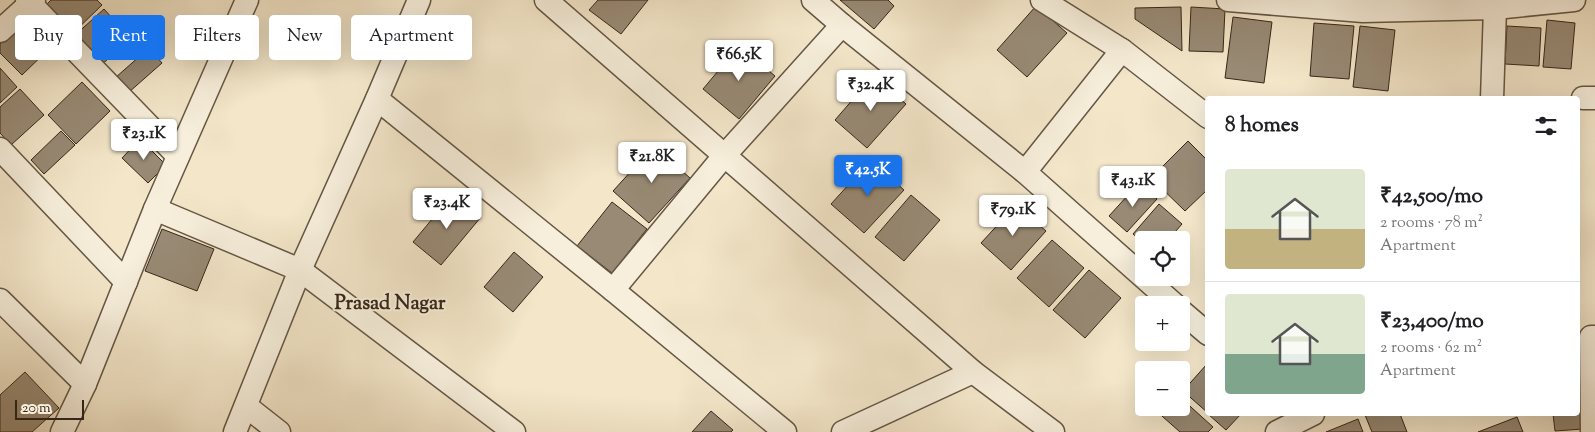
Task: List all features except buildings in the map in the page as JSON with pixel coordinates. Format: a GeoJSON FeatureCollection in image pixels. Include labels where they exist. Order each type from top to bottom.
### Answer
{"type":"FeatureCollection","features":[{"type":"Feature","properties":{"kind":"street"},"geometry":{"type":"LineString","coordinates":[[62,432],[85,384],[155,209],[246,0]]}},
{"type":"Feature","properties":{"kind":"street"},"geometry":{"type":"LineString","coordinates":[[235,432],[300,270],[419,0]]}},
{"type":"Feature","properties":{"kind":"street"},"geometry":{"type":"LineString","coordinates":[[546,0],[973,372],[1053,432]]}},
{"type":"Feature","properties":{"kind":"street"},"geometry":{"type":"LineString","coordinates":[[813,0],[1025,172],[1165,296]]}},
{"type":"Feature","properties":{"kind":"street"},"geometry":{"type":"LineString","coordinates":[[1042,0],[1122,50],[1205,115]]}},
{"type":"Feature","properties":{"kind":"street"},"geometry":{"type":"LineString","coordinates":[[1228,0],[1494,8],[1574,0]]}},
{"type":"Feature","properties":{"kind":"street"},"geometry":{"type":"LineString","coordinates":[[0,31],[30,1],[178,156]]}},
{"type":"Feature","properties":{"kind":"street"},"geometry":{"type":"LineString","coordinates":[[1492,96],[1494,8]]}},
{"type":"Feature","properties":{"kind":"street"},"geometry":{"type":"LineString","coordinates":[[612,290],[724,156],[842,25]]}},
{"type":"Feature","properties":{"kind":"street"},"geometry":{"type":"LineString","coordinates":[[1025,172],[1122,50]]}},
{"type":"Feature","properties":{"kind":"street"},"geometry":{"type":"LineString","coordinates":[[377,99],[785,432]]}},
{"type":"Feature","properties":{"kind":"street"},"geometry":{"type":"LineString","coordinates":[[0,149],[126,282]]}},
{"type":"Feature","properties":{"kind":"street"},"geometry":{"type":"LineString","coordinates":[[155,209],[300,270],[514,432]]}},
{"type":"Feature","properties":{"kind":"street"},"geometry":{"type":"LineString","coordinates":[[0,300],[85,384]]}},
{"type":"Feature","properties":{"kind":"street"},"geometry":{"type":"LineString","coordinates":[[1190,319],[1205,331]]}},
{"type":"Feature","properties":{"kind":"street"},"geometry":{"type":"LineString","coordinates":[[1592,432],[1591,337],[1595,337]]}},
{"type":"Feature","properties":{"kind":"street"},"geometry":{"type":"LineString","coordinates":[[843,432],[973,372]]}},
{"type":"Feature","properties":{"kind":"street"},"geometry":{"type":"LineString","coordinates":[[246,406],[279,432]]}},
{"type":"Feature","properties":{"kind":"street"},"geometry":{"type":"LineString","coordinates":[[1277,432],[1305,416]]}},
{"type":"Feature","properties":{"kind":"district","name":"Prasad Nagar"},"geometry":{"type":"Point","coordinates":[390,302]}}]}
